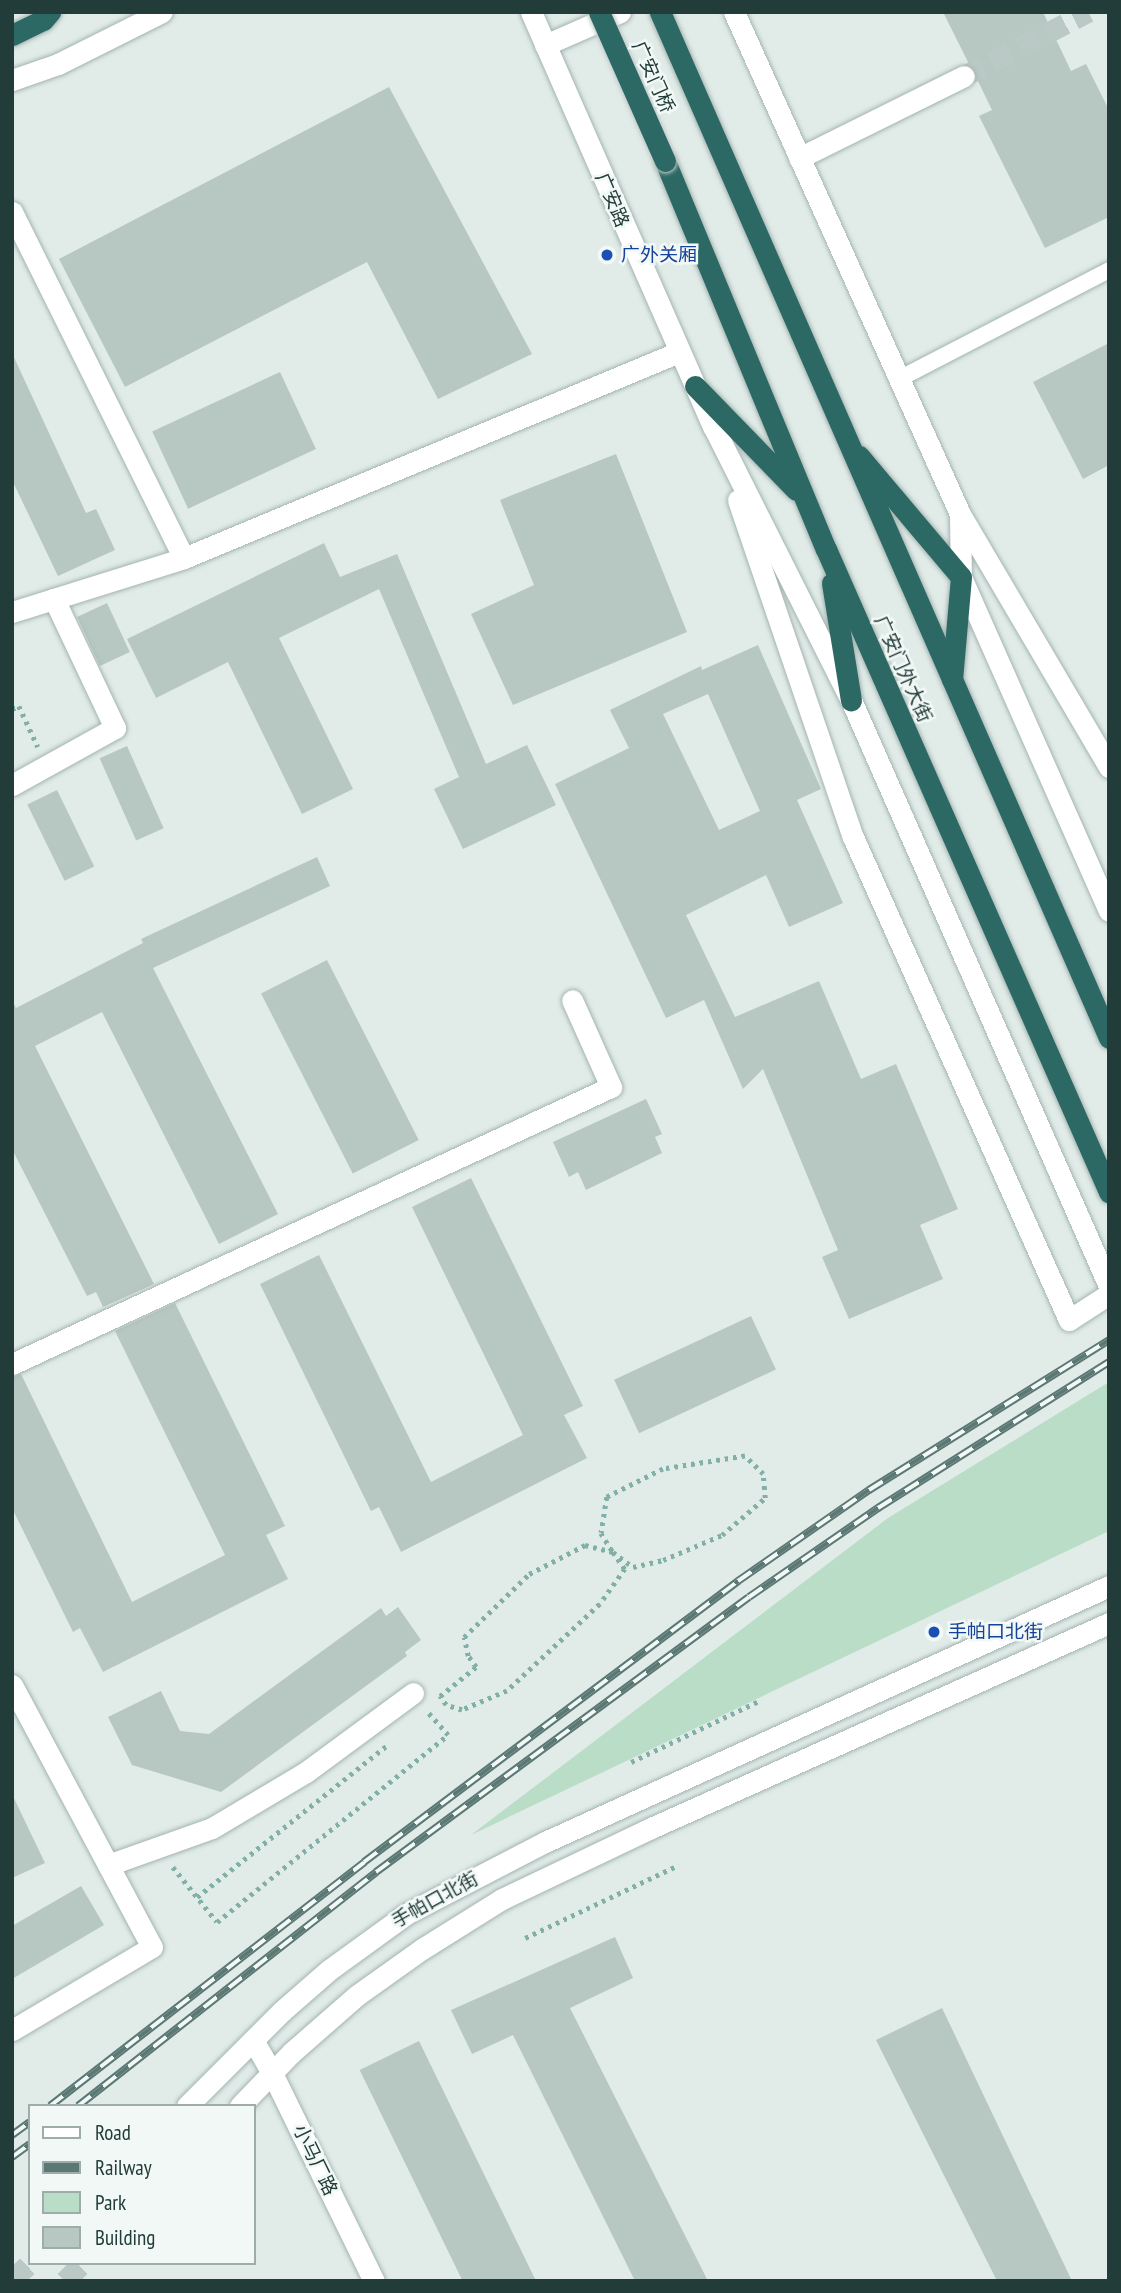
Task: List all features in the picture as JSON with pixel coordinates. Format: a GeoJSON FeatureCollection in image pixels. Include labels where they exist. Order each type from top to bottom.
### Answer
{"type":"FeatureCollection","features":[{"type":"Feature","properties":{"kind":"highway"},"geometry":{"type":"LineString","coordinates":[[12,35],[43,20],[50,12]]}},
{"type":"Feature","properties":{"kind":"highway","name":"广安门桥"},"geometry":{"type":"LineString","coordinates":[[599,12],[665,161]]}},
{"type":"Feature","properties":{"kind":"highway","name":"广安门桥"},"geometry":{"type":"LineString","coordinates":[[660,12],[720,154]]}},
{"type":"Feature","properties":{"kind":"highway","name":"广安门外大街"},"geometry":{"type":"LineString","coordinates":[[720,154],[1109,1038]]}},
{"type":"Feature","properties":{"kind":"highway","name":"广安门外大街"},"geometry":{"type":"LineString","coordinates":[[665,161],[826,549],[1109,1192]]}},
{"type":"Feature","properties":{"kind":"highway"},"geometry":{"type":"LineString","coordinates":[[695,386],[805,499]]}},
{"type":"Feature","properties":{"kind":"highway"},"geometry":{"type":"LineString","coordinates":[[845,438],[961,577],[952,682]]}},
{"type":"Feature","properties":{"kind":"highway"},"geometry":{"type":"LineString","coordinates":[[826,549],[851,700]]}},
{"type":"Feature","properties":{"kind":"street"},"geometry":{"type":"LineString","coordinates":[[12,80],[58,64],[162,12]]}},
{"type":"Feature","properties":{"kind":"street","name":"广安路"},"geometry":{"type":"LineString","coordinates":[[531,12],[695,386]]}},
{"type":"Feature","properties":{"kind":"street"},"geometry":{"type":"LineString","coordinates":[[545,45],[620,12]]}},
{"type":"Feature","properties":{"kind":"street"},"geometry":{"type":"LineString","coordinates":[[734,12],[960,514],[1109,767]]}},
{"type":"Feature","properties":{"kind":"street"},"geometry":{"type":"LineString","coordinates":[[799,158],[964,76]]}},
{"type":"Feature","properties":{"kind":"street"},"geometry":{"type":"LineString","coordinates":[[12,212],[184,558]]}},
{"type":"Feature","properties":{"kind":"street"},"geometry":{"type":"LineString","coordinates":[[12,612],[184,558],[679,352]]}},
{"type":"Feature","properties":{"kind":"street"},"geometry":{"type":"LineString","coordinates":[[695,386],[851,700],[1109,1286]]}},
{"type":"Feature","properties":{"kind":"street"},"geometry":{"type":"LineString","coordinates":[[714,428],[853,837],[1069,1320],[1109,1294]]}},
{"type":"Feature","properties":{"kind":"street"},"geometry":{"type":"LineString","coordinates":[[960,514],[961,577],[1109,911]]}},
{"type":"Feature","properties":{"kind":"street"},"geometry":{"type":"LineString","coordinates":[[12,785],[47,768],[115,727],[54,599]]}},
{"type":"Feature","properties":{"kind":"street"},"geometry":{"type":"LineString","coordinates":[[12,1364],[611,1087],[572,1000]]}},
{"type":"Feature","properties":{"kind":"street","name":"手帕口北街"},"geometry":{"type":"LineString","coordinates":[[189,2104],[329,1970],[406,1914],[545,1842],[1109,1586]]}},
{"type":"Feature","properties":{"kind":"street","name":"手帕口北街"},"geometry":{"type":"LineString","coordinates":[[242,2104],[356,1996],[422,1949],[502,1899],[663,1822],[1109,1623]]}},
{"type":"Feature","properties":{"kind":"street"},"geometry":{"type":"LineString","coordinates":[[12,1685],[152,1947],[12,2030]]}},
{"type":"Feature","properties":{"kind":"street"},"geometry":{"type":"LineString","coordinates":[[108,1865],[212,1828],[306,1772],[413,1693]]}},
{"type":"Feature","properties":{"kind":"street","name":"小马厂路"},"geometry":{"type":"LineString","coordinates":[[253,2040],[272,2073],[374,2281]]}},
{"type":"Feature","properties":{"kind":"lane"},"geometry":{"type":"LineString","coordinates":[[899,379],[1109,270]]}},
{"type":"Feature","properties":{"kind":"path"},"geometry":{"type":"LineString","coordinates":[[12,709],[19,706],[47,768]]}},
{"type":"Feature","properties":{"kind":"path"},"geometry":{"type":"LineString","coordinates":[[613,1552],[601,1533],[607,1497],[663,1469],[745,1455],[763,1474],[765,1498],[722,1535],[663,1560],[633,1567],[613,1552],[585,1545],[528,1574],[464,1637],[468,1656],[476,1667],[440,1696],[446,1705],[462,1710],[507,1691],[600,1604],[625,1569],[613,1552]]}},
{"type":"Feature","properties":{"kind":"path"},"geometry":{"type":"LineString","coordinates":[[631,1762],[761,1700]]}},
{"type":"Feature","properties":{"kind":"path"},"geometry":{"type":"LineString","coordinates":[[157,1848],[217,1922],[448,1735],[429,1712],[419,1720]]}},
{"type":"Feature","properties":{"kind":"path"},"geometry":{"type":"LineString","coordinates":[[197,1897],[397,1737]]}},
{"type":"Feature","properties":{"kind":"path"},"geometry":{"type":"LineString","coordinates":[[525,1938],[679,1865]]}},
{"type":"Feature","properties":{"kind":"green space"},"geometry":{"type":"Polygon","coordinates":[[[1109,1382],[1109,1531],[471,1835],[888,1518],[1109,1382]]]}},
{"type":"Feature","properties":{"kind":"building"},"geometry":{"type":"Polygon","coordinates":[[[943,12],[1043,12],[1071,71],[1086,64],[1109,110],[1109,217],[1045,248],[979,116],[992,110],[977,79],[976,71],[969,64],[943,12]]]}},
{"type":"Feature","properties":{"kind":"building"},"geometry":{"type":"Polygon","coordinates":[[[389,87],[532,354],[438,399],[367,262],[125,387],[59,259],[389,87]]]}},
{"type":"Feature","properties":{"kind":"building"},"geometry":{"type":"Polygon","coordinates":[[[1109,343],[1109,465],[1083,479],[1033,382],[1109,343]]]}},
{"type":"Feature","properties":{"kind":"building"},"geometry":{"type":"Polygon","coordinates":[[[12,353],[86,513],[96,509],[115,550],[58,576],[12,480],[12,353]]]}},
{"type":"Feature","properties":{"kind":"building"},"geometry":{"type":"Polygon","coordinates":[[[280,372],[316,449],[188,509],[152,432],[280,372]]]}},
{"type":"Feature","properties":{"kind":"building"},"geometry":{"type":"Polygon","coordinates":[[[616,454],[687,632],[513,705],[471,614],[534,585],[500,500],[616,454]]]}},
{"type":"Feature","properties":{"kind":"building"},"geometry":{"type":"Polygon","coordinates":[[[324,543],[340,577],[397,554],[486,764],[527,745],[556,805],[463,849],[434,789],[459,777],[379,589],[279,638],[353,789],[302,814],[228,662],[156,698],[127,639],[324,543]]]}},
{"type":"Feature","properties":{"kind":"building"},"geometry":{"type":"Polygon","coordinates":[[[107,603],[130,652],[100,666],[77,617],[107,603]]]}},
{"type":"Feature","properties":{"kind":"building"},"geometry":{"type":"Polygon","coordinates":[[[758,645],[821,789],[797,800],[843,903],[789,927],[766,875],[686,915],[735,1017],[819,981],[861,1079],[896,1064],[958,1209],[920,1225],[943,1279],[849,1319],[822,1257],[838,1250],[763,1069],[743,1089],[704,1000],[666,1018],[555,784],[629,748],[610,710],[701,666],[702,670],[758,645]],[[708,694],[663,714],[719,830],[760,811],[708,694]]]}},
{"type":"Feature","properties":{"kind":"building"},"geometry":{"type":"Polygon","coordinates":[[[127,746],[164,828],[136,840],[100,758],[127,746]]]}},
{"type":"Feature","properties":{"kind":"building"},"geometry":{"type":"Polygon","coordinates":[[[57,790],[94,866],[65,881],[27,804],[57,790]]]}},
{"type":"Feature","properties":{"kind":"building"},"geometry":{"type":"Polygon","coordinates":[[[317,857],[330,886],[153,968],[278,1214],[219,1244],[102,1012],[35,1046],[154,1284],[103,1307],[96,1292],[87,1296],[12,1149],[12,1000],[16,1008],[143,943],[141,939],[317,857]]]}},
{"type":"Feature","properties":{"kind":"building"},"geometry":{"type":"Polygon","coordinates":[[[327,960],[419,1140],[353,1174],[261,994],[327,960]]]}},
{"type":"Feature","properties":{"kind":"building"},"geometry":{"type":"Polygon","coordinates":[[[646,1099],[662,1134],[655,1137],[662,1153],[586,1190],[578,1172],[569,1177],[553,1142],[646,1099]]]}},
{"type":"Feature","properties":{"kind":"building"},"geometry":{"type":"Polygon","coordinates":[[[471,1178],[583,1406],[564,1415],[587,1458],[401,1552],[379,1507],[371,1511],[260,1284],[319,1255],[431,1482],[523,1435],[412,1207],[471,1178]]]}},
{"type":"Feature","properties":{"kind":"building"},"geometry":{"type":"Polygon","coordinates":[[[175,1303],[285,1526],[266,1535],[288,1579],[103,1672],[80,1628],[73,1632],[12,1508],[12,1377],[21,1374],[132,1602],[225,1555],[115,1331],[175,1303]]]}},
{"type":"Feature","properties":{"kind":"building"},"geometry":{"type":"Polygon","coordinates":[[[751,1316],[776,1369],[639,1433],[614,1380],[751,1316]]]}},
{"type":"Feature","properties":{"kind":"building"},"geometry":{"type":"Polygon","coordinates":[[[398,1607],[421,1640],[405,1652],[407,1656],[221,1792],[132,1765],[108,1717],[161,1691],[180,1731],[209,1734],[381,1608],[386,1616],[398,1607]]]}},
{"type":"Feature","properties":{"kind":"building"},"geometry":{"type":"Polygon","coordinates":[[[12,1794],[45,1863],[12,1878],[12,1794]]]}},
{"type":"Feature","properties":{"kind":"building"},"geometry":{"type":"Polygon","coordinates":[[[81,1886],[104,1925],[12,1979],[12,1926],[81,1886]]]}},
{"type":"Feature","properties":{"kind":"building"},"geometry":{"type":"Polygon","coordinates":[[[615,1937],[633,1978],[570,2008],[708,2281],[635,2281],[513,2035],[472,2054],[451,2010],[615,1937]]]}},
{"type":"Feature","properties":{"kind":"building"},"geometry":{"type":"Polygon","coordinates":[[[942,2008],[1072,2281],[997,2281],[876,2040],[942,2008]]]}},
{"type":"Feature","properties":{"kind":"building"},"geometry":{"type":"Polygon","coordinates":[[[419,2041],[536,2281],[463,2281],[360,2070],[419,2041]]]}},
{"type":"Feature","properties":{"kind":"tunnel"},"geometry":{"type":"LineString","coordinates":[[964,76],[1088,12]]}},
{"type":"Feature","properties":{"kind":"tunnel"},"geometry":{"type":"LineString","coordinates":[[12,2280],[28,2265]]}},
{"type":"Feature","properties":{"kind":"tunnel"},"geometry":{"type":"LineString","coordinates":[[65,2281],[81,2265]]}},
{"type":"Feature","properties":{"kind":"railway"},"geometry":{"type":"LineString","coordinates":[[53,2104],[364,1862],[738,1581],[869,1490],[1109,1340]]}},
{"type":"Feature","properties":{"kind":"railway"},"geometry":{"type":"LineString","coordinates":[[81,2104],[376,1872],[749,1597],[878,1508],[1109,1362]]}},
{"type":"Feature","properties":{"kind":"railway"},"geometry":{"type":"LineString","coordinates":[[12,2135],[28,2123]]}},
{"type":"Feature","properties":{"kind":"railway"},"geometry":{"type":"LineString","coordinates":[[12,2157],[28,2145]]}},
{"type":"Feature","properties":{"kind":"place","name":"广外关厢"},"geometry":{"type":"Point","coordinates":[607,255]}},
{"type":"Feature","properties":{"kind":"place","name":"手帕口北街"},"geometry":{"type":"Point","coordinates":[934,1632]}}]}
